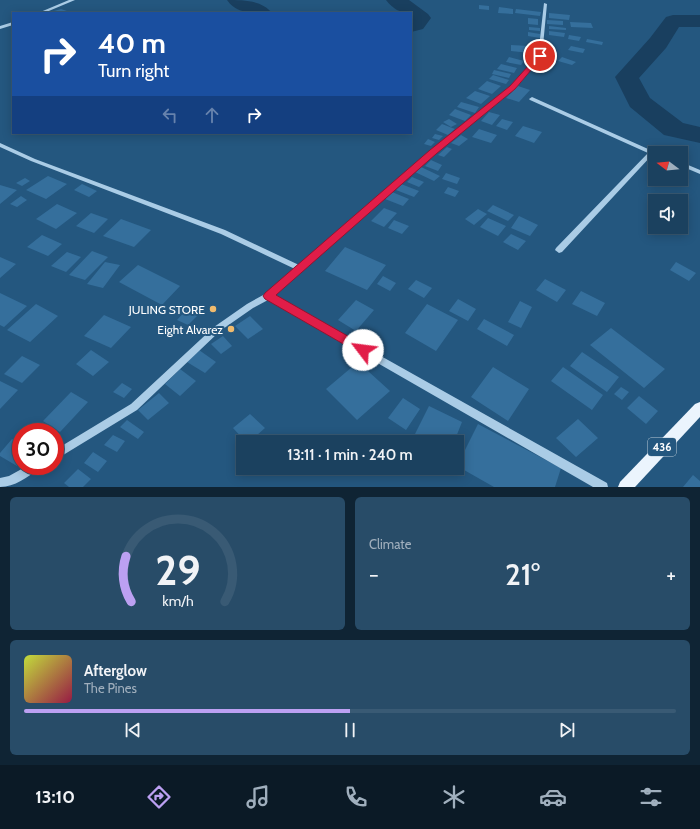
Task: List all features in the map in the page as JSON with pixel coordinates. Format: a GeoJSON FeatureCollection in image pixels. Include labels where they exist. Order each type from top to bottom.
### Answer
{"type":"FeatureCollection","features":[{"type":"Feature","properties":{"kind":"main road","name":"436"},"geometry":{"type":"LineString","coordinates":[[625,487],[700,408]]}},
{"type":"Feature","properties":{"kind":"street"},"geometry":{"type":"LineString","coordinates":[[43,12],[73,0]]}},
{"type":"Feature","properties":{"kind":"street"},"geometry":{"type":"LineString","coordinates":[[64,450],[134,407],[217,329],[268,296],[433,152],[513,88],[540,56],[545,4]]}},
{"type":"Feature","properties":{"kind":"street"},"geometry":{"type":"LineString","coordinates":[[0,28],[12,23]]}},
{"type":"Feature","properties":{"kind":"street"},"geometry":{"type":"LineString","coordinates":[[532,99],[648,152]]}},
{"type":"Feature","properties":{"kind":"street"},"geometry":{"type":"LineString","coordinates":[[0,145],[33,160],[223,232],[300,268]]}},
{"type":"Feature","properties":{"kind":"street"},"geometry":{"type":"LineString","coordinates":[[560,250],[648,159]]}},
{"type":"Feature","properties":{"kind":"street"},"geometry":{"type":"LineString","coordinates":[[688,167],[700,172]]}},
{"type":"Feature","properties":{"kind":"street"},"geometry":{"type":"LineString","coordinates":[[268,296],[603,487]]}},
{"type":"Feature","properties":{"kind":"street"},"geometry":{"type":"LineString","coordinates":[[0,483],[11,481],[21,475]]}},
{"type":"Feature","properties":{"kind":"building"},"geometry":{"type":"Polygon","coordinates":[[[479,5],[489,6],[489,10],[479,9],[479,5]]]}},
{"type":"Feature","properties":{"kind":"building"},"geometry":{"type":"Polygon","coordinates":[[[499,7],[513,9],[513,14],[498,13],[499,7]]]}},
{"type":"Feature","properties":{"kind":"building"},"geometry":{"type":"Polygon","coordinates":[[[61,9],[70,12],[56,12],[54,11],[61,9]]]}},
{"type":"Feature","properties":{"kind":"building"},"geometry":{"type":"Polygon","coordinates":[[[516,9],[541,12],[540,16],[515,13],[516,9]]]}},
{"type":"Feature","properties":{"kind":"building"},"geometry":{"type":"Polygon","coordinates":[[[549,13],[570,15],[569,20],[549,18],[549,13]]]}},
{"type":"Feature","properties":{"kind":"building"},"geometry":{"type":"Polygon","coordinates":[[[528,18],[538,19],[538,25],[528,24],[528,18]]]}},
{"type":"Feature","properties":{"kind":"building"},"geometry":{"type":"Polygon","coordinates":[[[547,20],[563,21],[563,25],[547,24],[547,20]]]}},
{"type":"Feature","properties":{"kind":"building"},"geometry":{"type":"Polygon","coordinates":[[[570,22],[591,23],[593,28],[571,27],[570,22]]]}},
{"type":"Feature","properties":{"kind":"building"},"geometry":{"type":"Polygon","coordinates":[[[549,26],[566,28],[566,30],[549,29],[549,26]]]}},
{"type":"Feature","properties":{"kind":"building"},"geometry":{"type":"Polygon","coordinates":[[[529,27],[540,28],[540,31],[529,30],[529,27]]]}},
{"type":"Feature","properties":{"kind":"building"},"geometry":{"type":"Polygon","coordinates":[[[549,31],[565,33],[564,37],[549,35],[549,31]]]}},
{"type":"Feature","properties":{"kind":"building"},"geometry":{"type":"Polygon","coordinates":[[[528,32],[540,34],[540,38],[528,36],[528,32]]]}},
{"type":"Feature","properties":{"kind":"building"},"geometry":{"type":"Polygon","coordinates":[[[569,35],[581,37],[579,41],[568,39],[569,35]]]}},
{"type":"Feature","properties":{"kind":"building"},"geometry":{"type":"Polygon","coordinates":[[[587,39],[603,42],[602,45],[586,42],[587,39]]]}},
{"type":"Feature","properties":{"kind":"building"},"geometry":{"type":"Polygon","coordinates":[[[511,45],[529,46],[530,53],[511,51],[511,45]]]}},
{"type":"Feature","properties":{"kind":"building"},"geometry":{"type":"Polygon","coordinates":[[[571,46],[585,49],[583,53],[568,50],[571,46]]]}},
{"type":"Feature","properties":{"kind":"building"},"geometry":{"type":"Polygon","coordinates":[[[509,57],[524,61],[521,65],[506,62],[509,57]]]}},
{"type":"Feature","properties":{"kind":"building"},"geometry":{"type":"Polygon","coordinates":[[[562,57],[576,62],[572,65],[558,61],[562,57]]]}},
{"type":"Feature","properties":{"kind":"building"},"geometry":{"type":"Polygon","coordinates":[[[501,64],[517,68],[514,73],[497,69],[501,64]]]}},
{"type":"Feature","properties":{"kind":"building"},"geometry":{"type":"Polygon","coordinates":[[[494,70],[511,74],[509,78],[492,74],[494,70]]]}},
{"type":"Feature","properties":{"kind":"building"},"geometry":{"type":"Polygon","coordinates":[[[493,75],[509,80],[506,84],[489,79],[493,75]]]}},
{"type":"Feature","properties":{"kind":"building"},"geometry":{"type":"Polygon","coordinates":[[[487,81],[501,86],[492,94],[478,89],[487,81]]]}},
{"type":"Feature","properties":{"kind":"building"},"geometry":{"type":"Polygon","coordinates":[[[518,86],[530,90],[519,102],[506,98],[518,86]]]}},
{"type":"Feature","properties":{"kind":"building"},"geometry":{"type":"Polygon","coordinates":[[[475,91],[490,96],[481,104],[466,98],[475,91]]]}},
{"type":"Feature","properties":{"kind":"building"},"geometry":{"type":"Polygon","coordinates":[[[461,102],[479,107],[475,113],[457,107],[461,102]]]}},
{"type":"Feature","properties":{"kind":"building"},"geometry":{"type":"Polygon","coordinates":[[[455,109],[471,115],[465,121],[449,115],[455,109]]]}},
{"type":"Feature","properties":{"kind":"building"},"geometry":{"type":"Polygon","coordinates":[[[489,112],[500,115],[492,125],[481,121],[489,112]]]}},
{"type":"Feature","properties":{"kind":"building"},"geometry":{"type":"Polygon","coordinates":[[[449,119],[457,124],[451,127],[443,122],[449,119]]]}},
{"type":"Feature","properties":{"kind":"building"},"geometry":{"type":"Polygon","coordinates":[[[502,119],[513,122],[507,130],[496,126],[502,119]]]}},
{"type":"Feature","properties":{"kind":"building"},"geometry":{"type":"Polygon","coordinates":[[[442,124],[455,129],[448,135],[436,130],[442,124]]]}},
{"type":"Feature","properties":{"kind":"building"},"geometry":{"type":"Polygon","coordinates":[[[523,126],[542,132],[534,143],[515,136],[523,126]]]}},
{"type":"Feature","properties":{"kind":"building"},"geometry":{"type":"Polygon","coordinates":[[[479,129],[497,135],[491,143],[472,137],[479,129]]]}},
{"type":"Feature","properties":{"kind":"building"},"geometry":{"type":"Polygon","coordinates":[[[435,134],[443,136],[439,140],[432,138],[435,134]]]}},
{"type":"Feature","properties":{"kind":"building"},"geometry":{"type":"Polygon","coordinates":[[[461,135],[468,139],[459,146],[451,143],[461,135]]]}},
{"type":"Feature","properties":{"kind":"building"},"geometry":{"type":"Polygon","coordinates":[[[428,139],[435,142],[431,146],[424,144],[428,139]]]}},
{"type":"Feature","properties":{"kind":"building"},"geometry":{"type":"Polygon","coordinates":[[[447,147],[452,149],[444,157],[438,155],[447,147]]]}},
{"type":"Feature","properties":{"kind":"building"},"geometry":{"type":"Polygon","coordinates":[[[431,160],[442,165],[438,171],[425,166],[431,160]]]}},
{"type":"Feature","properties":{"kind":"building"},"geometry":{"type":"Polygon","coordinates":[[[421,167],[440,176],[434,181],[415,172],[421,167]]]}},
{"type":"Feature","properties":{"kind":"building"},"geometry":{"type":"Polygon","coordinates":[[[446,173],[460,178],[457,184],[442,179],[446,173]]]}},
{"type":"Feature","properties":{"kind":"building"},"geometry":{"type":"Polygon","coordinates":[[[48,176],[67,184],[46,199],[26,190],[48,176]]]}},
{"type":"Feature","properties":{"kind":"building"},"geometry":{"type":"Polygon","coordinates":[[[412,177],[424,182],[419,187],[407,182],[412,177]]]}},
{"type":"Feature","properties":{"kind":"building"},"geometry":{"type":"Polygon","coordinates":[[[25,178],[30,181],[22,186],[16,183],[25,178]]]}},
{"type":"Feature","properties":{"kind":"building"},"geometry":{"type":"Polygon","coordinates":[[[82,184],[97,191],[89,197],[74,190],[82,184]]]}},
{"type":"Feature","properties":{"kind":"building"},"geometry":{"type":"Polygon","coordinates":[[[401,184],[419,191],[414,197],[396,190],[401,184]]]}},
{"type":"Feature","properties":{"kind":"building"},"geometry":{"type":"Polygon","coordinates":[[[0,185],[17,190],[0,204],[0,185]]]}},
{"type":"Feature","properties":{"kind":"building"},"geometry":{"type":"Polygon","coordinates":[[[448,187],[459,191],[455,197],[444,193],[448,187]]]}},
{"type":"Feature","properties":{"kind":"building"},"geometry":{"type":"Polygon","coordinates":[[[392,192],[409,199],[403,206],[385,199],[392,192]]]}},
{"type":"Feature","properties":{"kind":"building"},"geometry":{"type":"Polygon","coordinates":[[[21,196],[27,200],[17,207],[10,204],[21,196]]]}},
{"type":"Feature","properties":{"kind":"building"},"geometry":{"type":"Polygon","coordinates":[[[57,204],[77,213],[56,229],[36,219],[57,204]]]}},
{"type":"Feature","properties":{"kind":"building"},"geometry":{"type":"Polygon","coordinates":[[[493,205],[514,215],[508,221],[487,211],[493,205]]]}},
{"type":"Feature","properties":{"kind":"building"},"geometry":{"type":"Polygon","coordinates":[[[384,208],[397,213],[384,227],[371,221],[384,208]]]}},
{"type":"Feature","properties":{"kind":"building"},"geometry":{"type":"Polygon","coordinates":[[[478,209],[487,214],[474,225],[465,219],[478,209]]]}},
{"type":"Feature","properties":{"kind":"building"},"geometry":{"type":"Polygon","coordinates":[[[91,213],[108,219],[94,233],[76,226],[91,213]]]}},
{"type":"Feature","properties":{"kind":"building"},"geometry":{"type":"Polygon","coordinates":[[[519,216],[538,225],[530,236],[511,228],[519,216]]]}},
{"type":"Feature","properties":{"kind":"building"},"geometry":{"type":"Polygon","coordinates":[[[488,218],[506,226],[498,236],[480,227],[488,218]]]}},
{"type":"Feature","properties":{"kind":"building"},"geometry":{"type":"Polygon","coordinates":[[[121,219],[151,230],[134,247],[103,236],[121,219]]]}},
{"type":"Feature","properties":{"kind":"building"},"geometry":{"type":"Polygon","coordinates":[[[394,220],[409,226],[402,234],[388,228],[394,220]]]}},
{"type":"Feature","properties":{"kind":"building"},"geometry":{"type":"Polygon","coordinates":[[[511,234],[526,241],[518,250],[503,242],[511,234]]]}},
{"type":"Feature","properties":{"kind":"building"},"geometry":{"type":"Polygon","coordinates":[[[42,235],[62,244],[48,256],[27,247],[42,235]]]}},
{"type":"Feature","properties":{"kind":"building"},"geometry":{"type":"Polygon","coordinates":[[[345,247],[386,265],[367,290],[325,271],[345,247]]]}},
{"type":"Feature","properties":{"kind":"building"},"geometry":{"type":"Polygon","coordinates":[[[92,251],[108,257],[85,280],[69,275],[92,251]]]}},
{"type":"Feature","properties":{"kind":"building"},"geometry":{"type":"Polygon","coordinates":[[[67,252],[81,257],[66,272],[51,266],[67,252]]]}},
{"type":"Feature","properties":{"kind":"building"},"geometry":{"type":"Polygon","coordinates":[[[0,257],[16,264],[0,278],[0,257]]]}},
{"type":"Feature","properties":{"kind":"building"},"geometry":{"type":"Polygon","coordinates":[[[105,262],[120,265],[103,288],[87,284],[105,262]]]}},
{"type":"Feature","properties":{"kind":"building"},"geometry":{"type":"Polygon","coordinates":[[[676,262],[696,273],[689,281],[670,270],[676,262]]]}},
{"type":"Feature","properties":{"kind":"building"},"geometry":{"type":"Polygon","coordinates":[[[138,265],[180,286],[162,305],[119,282],[138,265]]]}},
{"type":"Feature","properties":{"kind":"building"},"geometry":{"type":"Polygon","coordinates":[[[383,276],[396,283],[390,291],[377,284],[383,276]]]}},
{"type":"Feature","properties":{"kind":"building"},"geometry":{"type":"Polygon","coordinates":[[[545,279],[566,290],[557,302],[536,290],[545,279]]]}},
{"type":"Feature","properties":{"kind":"building"},"geometry":{"type":"Polygon","coordinates":[[[416,280],[432,288],[424,298],[408,289],[416,280]]]}},
{"type":"Feature","properties":{"kind":"building"},"geometry":{"type":"Polygon","coordinates":[[[581,291],[605,303],[597,316],[572,304],[581,291]]]}},
{"type":"Feature","properties":{"kind":"building"},"geometry":{"type":"Polygon","coordinates":[[[0,293],[27,306],[4,327],[0,325],[0,293]]]}},
{"type":"Feature","properties":{"kind":"building"},"geometry":{"type":"Polygon","coordinates":[[[458,299],[476,309],[468,321],[449,311],[458,299]]]}},
{"type":"Feature","properties":{"kind":"building"},"geometry":{"type":"Polygon","coordinates":[[[356,300],[374,310],[356,331],[338,320],[356,300]]]}},
{"type":"Feature","properties":{"kind":"building"},"geometry":{"type":"Polygon","coordinates":[[[520,301],[532,307],[521,328],[508,322],[520,301]]]}},
{"type":"Feature","properties":{"kind":"building"},"geometry":{"type":"Polygon","coordinates":[[[36,304],[58,316],[30,342],[7,330],[36,304]]]}},
{"type":"Feature","properties":{"kind":"building"},"geometry":{"type":"Polygon","coordinates":[[[427,304],[458,320],[436,351],[405,333],[427,304]]]}},
{"type":"Feature","properties":{"kind":"building"},"geometry":{"type":"Polygon","coordinates":[[[187,309],[198,315],[188,325],[177,320],[187,309]]]}},
{"type":"Feature","properties":{"kind":"building"},"geometry":{"type":"Polygon","coordinates":[[[104,315],[131,327],[111,348],[84,336],[104,315]]]}},
{"type":"Feature","properties":{"kind":"building"},"geometry":{"type":"Polygon","coordinates":[[[250,316],[263,329],[248,339],[235,326],[250,316]]]}},
{"type":"Feature","properties":{"kind":"building"},"geometry":{"type":"Polygon","coordinates":[[[484,319],[514,335],[507,346],[477,329],[484,319]]]}},
{"type":"Feature","properties":{"kind":"building"},"geometry":{"type":"Polygon","coordinates":[[[611,328],[665,369],[644,388],[590,345],[611,328]]]}},
{"type":"Feature","properties":{"kind":"building"},"geometry":{"type":"Polygon","coordinates":[[[223,336],[232,346],[221,354],[211,344],[223,336]]]}},
{"type":"Feature","properties":{"kind":"building"},"geometry":{"type":"Polygon","coordinates":[[[91,350],[109,362],[93,376],[76,364],[91,350]]]}},
{"type":"Feature","properties":{"kind":"building"},"geometry":{"type":"Polygon","coordinates":[[[199,350],[216,362],[205,373],[187,362],[199,350]]]}},
{"type":"Feature","properties":{"kind":"building"},"geometry":{"type":"Polygon","coordinates":[[[582,352],[619,377],[607,392],[570,366],[582,352]]]}},
{"type":"Feature","properties":{"kind":"building"},"geometry":{"type":"Polygon","coordinates":[[[22,356],[40,365],[22,383],[4,374],[22,356]]]}},
{"type":"Feature","properties":{"kind":"building"},"geometry":{"type":"Polygon","coordinates":[[[358,362],[390,391],[357,420],[326,389],[358,362]]]}},
{"type":"Feature","properties":{"kind":"building"},"geometry":{"type":"Polygon","coordinates":[[[493,367],[529,389],[508,421],[471,397],[493,367]]]}},
{"type":"Feature","properties":{"kind":"building"},"geometry":{"type":"Polygon","coordinates":[[[563,367],[603,395],[592,410],[551,381],[563,367]]]}},
{"type":"Feature","properties":{"kind":"building"},"geometry":{"type":"Polygon","coordinates":[[[180,369],[196,381],[180,396],[165,384],[180,369]]]}},
{"type":"Feature","properties":{"kind":"building"},"geometry":{"type":"Polygon","coordinates":[[[0,381],[18,390],[0,409],[0,381]]]}},
{"type":"Feature","properties":{"kind":"building"},"geometry":{"type":"Polygon","coordinates":[[[122,383],[132,389],[124,398],[113,392],[122,383]]]}},
{"type":"Feature","properties":{"kind":"building"},"geometry":{"type":"Polygon","coordinates":[[[621,387],[629,392],[622,400],[614,394],[621,387]]]}},
{"type":"Feature","properties":{"kind":"building"},"geometry":{"type":"Polygon","coordinates":[[[71,392],[88,402],[64,428],[64,423],[46,423],[43,421],[71,392]]]}},
{"type":"Feature","properties":{"kind":"building"},"geometry":{"type":"Polygon","coordinates":[[[159,393],[169,403],[148,420],[138,410],[159,393]]]}},
{"type":"Feature","properties":{"kind":"building"},"geometry":{"type":"Polygon","coordinates":[[[639,396],[658,411],[646,424],[627,408],[639,396]]]}},
{"type":"Feature","properties":{"kind":"building"},"geometry":{"type":"Polygon","coordinates":[[[403,398],[420,409],[406,430],[388,418],[403,398]]]}},
{"type":"Feature","properties":{"kind":"building"},"geometry":{"type":"Polygon","coordinates":[[[429,406],[462,422],[457,435],[414,435],[429,406]]]}},
{"type":"Feature","properties":{"kind":"building"},"geometry":{"type":"Polygon","coordinates":[[[250,414],[265,428],[257,435],[240,435],[233,428],[250,414]]]}},
{"type":"Feature","properties":{"kind":"building"},"geometry":{"type":"Polygon","coordinates":[[[578,419],[598,438],[576,457],[556,438],[578,419]]]}},
{"type":"Feature","properties":{"kind":"building"},"geometry":{"type":"Polygon","coordinates":[[[127,420],[144,432],[138,439],[120,427],[127,420]]]}},
{"type":"Feature","properties":{"kind":"building"},"geometry":{"type":"Polygon","coordinates":[[[478,424],[561,468],[555,487],[494,487],[464,470],[464,452],[478,424]]]}},
{"type":"Feature","properties":{"kind":"building"},"geometry":{"type":"Polygon","coordinates":[[[113,435],[125,441],[117,452],[104,445],[113,435]]]}},
{"type":"Feature","properties":{"kind":"building"},"geometry":{"type":"Polygon","coordinates":[[[12,439],[12,463],[0,456],[0,453],[12,439]]]}},
{"type":"Feature","properties":{"kind":"building"},"geometry":{"type":"Polygon","coordinates":[[[93,452],[107,461],[98,472],[84,463],[93,452]]]}},
{"type":"Feature","properties":{"kind":"building"},"geometry":{"type":"Polygon","coordinates":[[[78,469],[91,479],[83,487],[69,487],[64,483],[78,469]]]}},
{"type":"Feature","properties":{"kind":"building"},"geometry":{"type":"Polygon","coordinates":[[[693,475],[700,481],[700,487],[683,487],[693,475]]]}},
{"type":"Feature","properties":{"kind":"waterway"},"geometry":{"type":"LineString","coordinates":[[237,0],[260,12]]}},
{"type":"Feature","properties":{"kind":"waterway"},"geometry":{"type":"LineString","coordinates":[[396,0],[421,18],[416,25],[412,26]]}},
{"type":"Feature","properties":{"kind":"waterway"},"geometry":{"type":"LineString","coordinates":[[700,21],[673,21],[658,43],[627,77],[639,102],[674,129],[700,135]]}},
{"type":"Feature","properties":{"kind":"place","name":"JULING STORE"},"geometry":{"type":"Point","coordinates":[213,309]}},
{"type":"Feature","properties":{"kind":"place","name":"Eight Alvarez"},"geometry":{"type":"Point","coordinates":[231,329]}},
{"type":"Feature","properties":{"kind":"route"},"geometry":{"type":"LineString","coordinates":[[363,350],[268,296],[433,152],[513,88],[540,56]]}}]}
